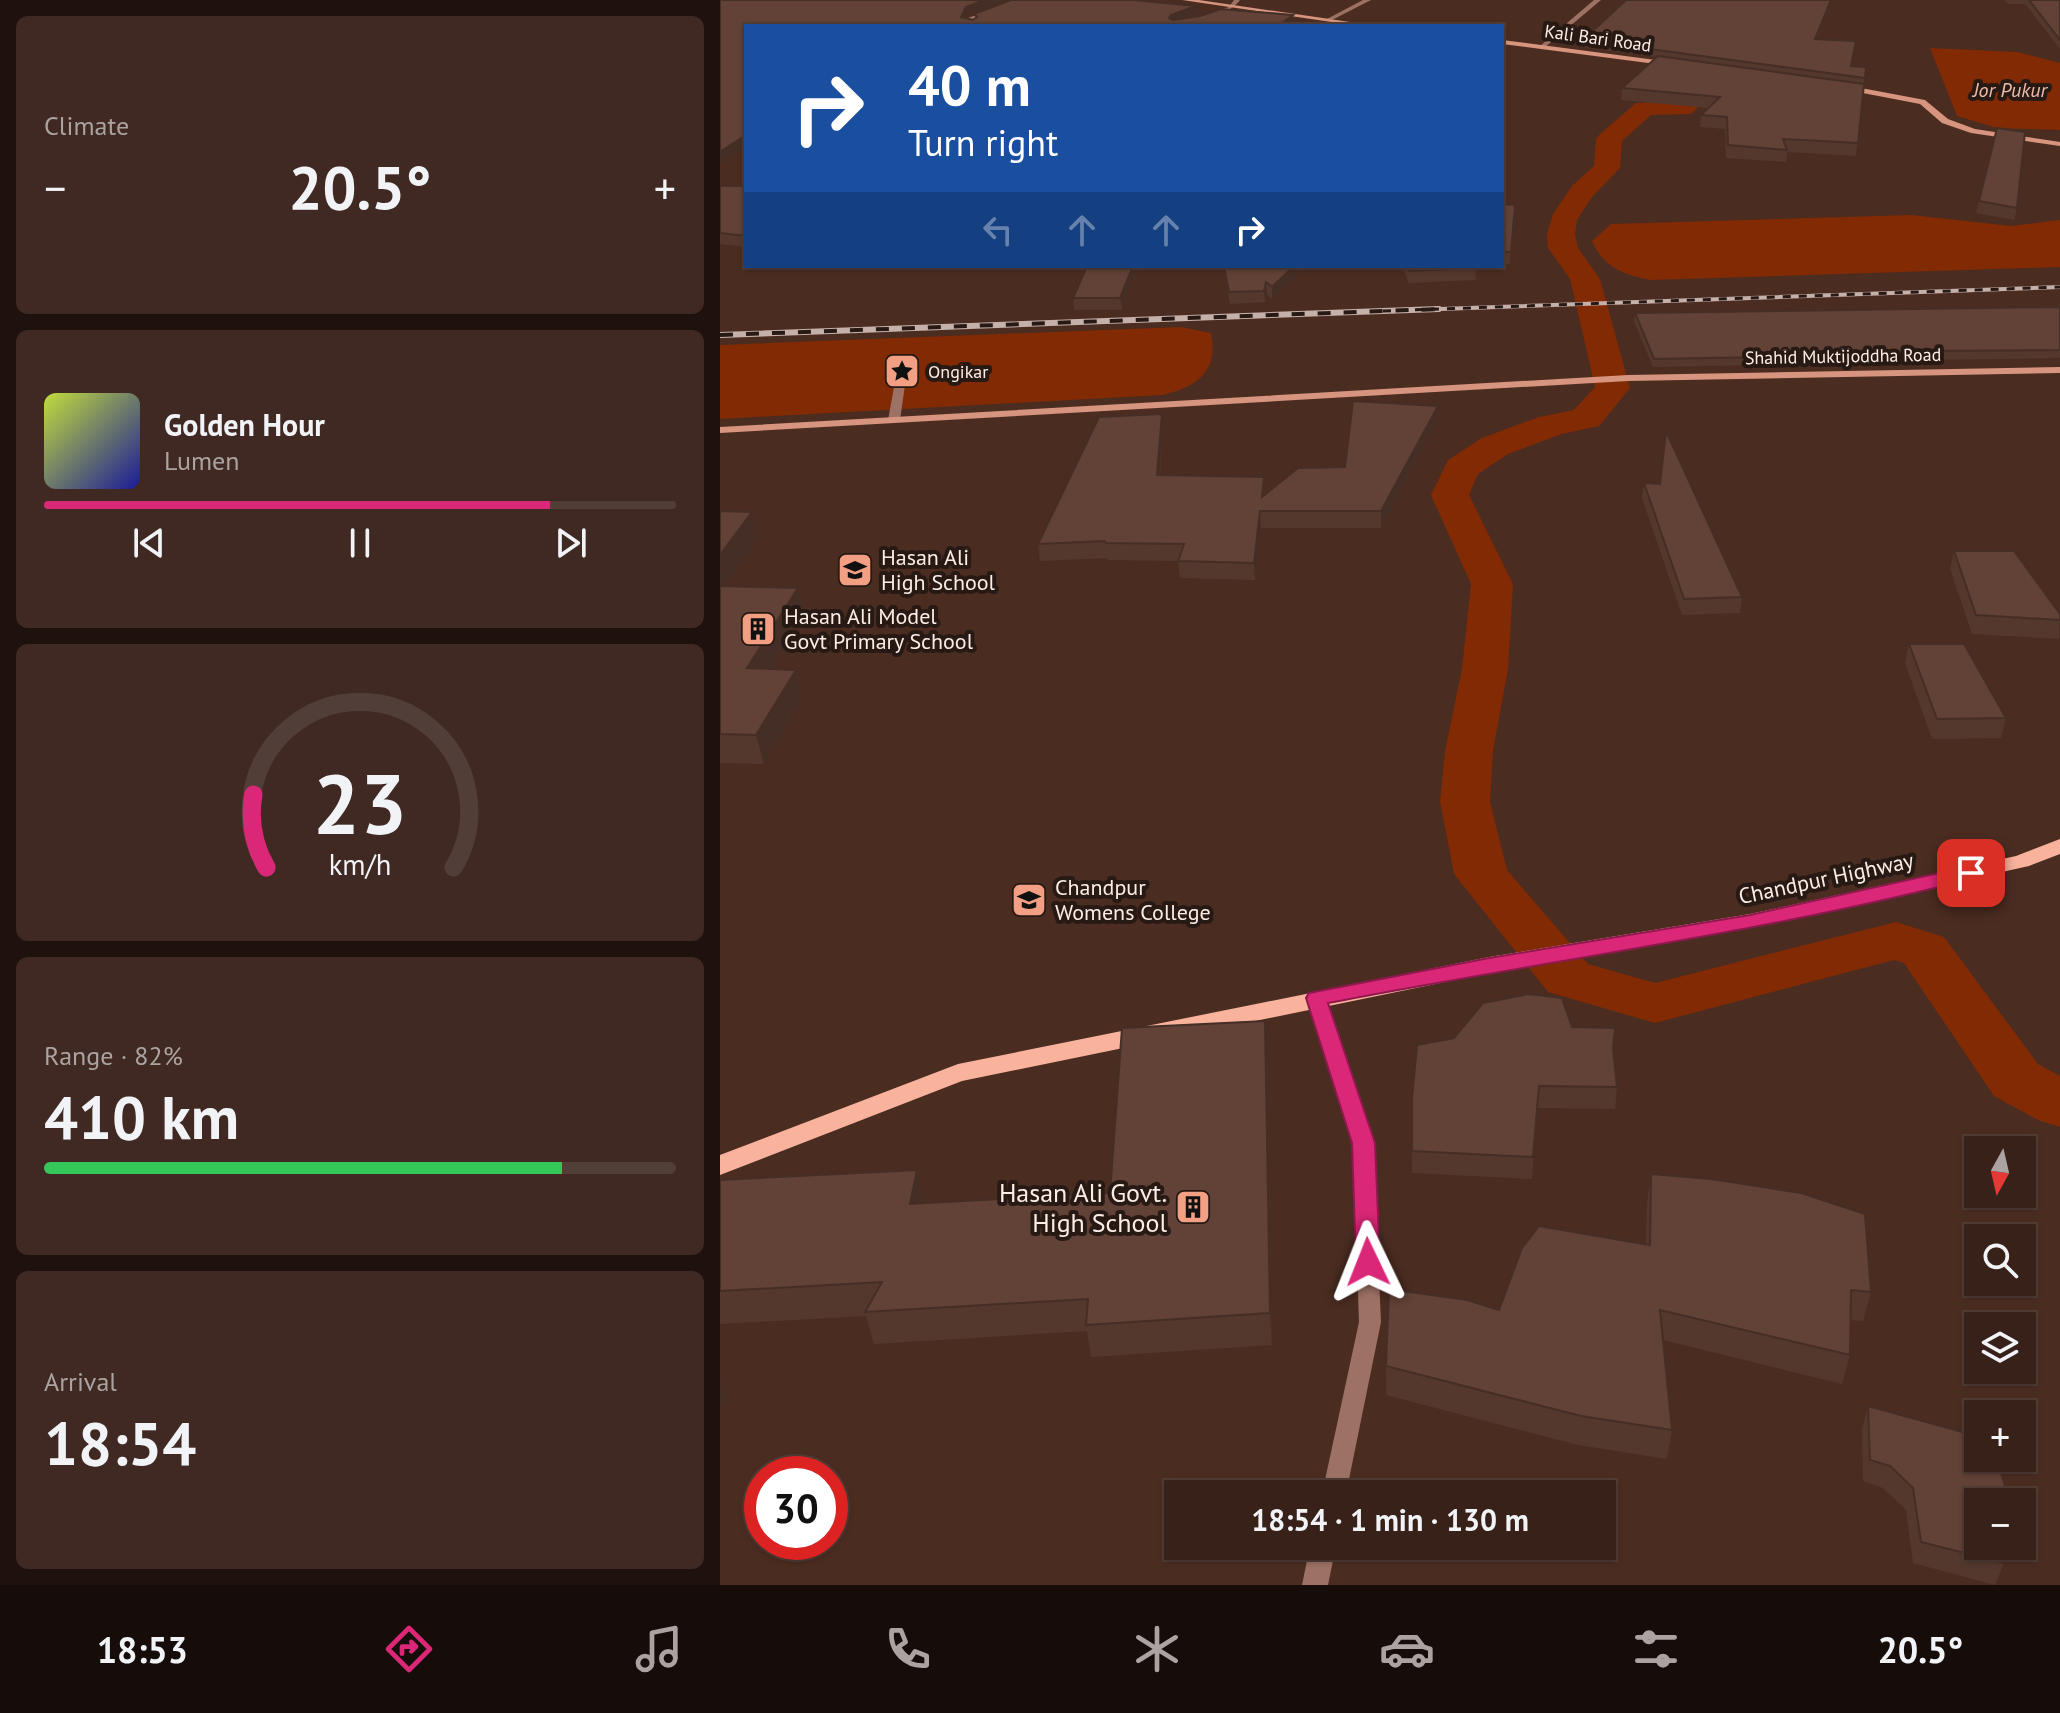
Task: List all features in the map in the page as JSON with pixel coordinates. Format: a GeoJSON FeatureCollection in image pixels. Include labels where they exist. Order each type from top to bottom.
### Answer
{"type":"FeatureCollection","features":[{"type":"Feature","properties":{"kind":"main road","name":"Chandpur Highway"},"geometry":{"type":"LineString","coordinates":[[720,1165],[958,1073],[1316,998],[1750,921],[2022,861],[2060,846]]}},
{"type":"Feature","properties":{"kind":"street"},"geometry":{"type":"LineString","coordinates":[[967,24],[970,19],[1022,0]]}},
{"type":"Feature","properties":{"kind":"street"},"geometry":{"type":"LineString","coordinates":[[1185,0],[1359,24]]}},
{"type":"Feature","properties":{"kind":"street"},"geometry":{"type":"LineString","coordinates":[[1182,24],[1231,8],[1237,0]]}},
{"type":"Feature","properties":{"kind":"street"},"geometry":{"type":"LineString","coordinates":[[1328,20],[1368,0]]}},
{"type":"Feature","properties":{"kind":"street"},"geometry":{"type":"LineString","coordinates":[[1542,47],[1598,0]]}},
{"type":"Feature","properties":{"kind":"street","name":"Kali Bari Road"},"geometry":{"type":"LineString","coordinates":[[1504,42],[1677,65]]}},
{"type":"Feature","properties":{"kind":"street"},"geometry":{"type":"LineString","coordinates":[[1839,86],[1922,102],[1945,121],[1974,131],[2060,144]]}},
{"type":"Feature","properties":{"kind":"street","name":"Shahid Muktijoddha Road"},"geometry":{"type":"LineString","coordinates":[[720,430],[1628,378],[2060,370]]}},
{"type":"Feature","properties":{"kind":"street"},"geometry":{"type":"LineString","coordinates":[[894,420],[902,371]]}},
{"type":"Feature","properties":{"kind":"street"},"geometry":{"type":"LineString","coordinates":[[1316,998],[1363,1143],[1370,1322],[1337,1480]]}},
{"type":"Feature","properties":{"kind":"street"},"geometry":{"type":"LineString","coordinates":[[1315,1585],[1320,1560]]}},
{"type":"Feature","properties":{"kind":"water","name":"Jor Pukur"},"geometry":{"type":"Polygon","coordinates":[[[1930,48],[2017,52],[2060,63],[2060,130],[1997,128],[1957,116],[1930,48]]]}},
{"type":"Feature","properties":{"kind":"water"},"geometry":{"type":"Polygon","coordinates":[[[1911,215],[2011,226],[2060,220],[2060,267],[1650,280],[1609,264],[1592,241],[1611,224],[1911,215]]]}},
{"type":"Feature","properties":{"kind":"water"},"geometry":{"type":"Polygon","coordinates":[[[1181,327],[1211,333],[1212,358],[1208,368],[1195,382],[1163,395],[720,419],[720,345],[1181,327]]]}},
{"type":"Feature","properties":{"kind":"building"},"geometry":{"type":"Polygon","coordinates":[[[720,0],[984,0],[966,7],[961,17],[973,20],[977,17],[974,14],[1011,0],[1133,0],[1196,6],[1171,15],[1169,18],[1173,20],[1221,9],[1293,15],[1281,24],[744,24],[744,136],[720,152],[720,0]]]}},
{"type":"Feature","properties":{"kind":"building"},"geometry":{"type":"Polygon","coordinates":[[[1626,0],[1831,0],[1815,39],[1856,41],[1851,66],[1866,67],[1865,78],[1583,40],[1626,0]]]}},
{"type":"Feature","properties":{"kind":"building"},"geometry":{"type":"Polygon","coordinates":[[[2029,0],[2060,0],[2060,40],[2029,0]]]}},
{"type":"Feature","properties":{"kind":"building"},"geometry":{"type":"Polygon","coordinates":[[[1658,56],[1864,84],[1858,143],[1783,139],[1787,150],[1728,145],[1727,117],[1701,115],[1720,97],[1622,88],[1658,56]]]}},
{"type":"Feature","properties":{"kind":"building"},"geometry":{"type":"Polygon","coordinates":[[[1997,128],[2025,132],[2017,208],[1979,201],[1997,128]]]}},
{"type":"Feature","properties":{"kind":"building"},"geometry":{"type":"Polygon","coordinates":[[[720,186],[744,186],[744,236],[720,233],[720,186]]]}},
{"type":"Feature","properties":{"kind":"building"},"geometry":{"type":"Polygon","coordinates":[[[1504,204],[1515,205],[1511,252],[1504,252],[1504,204]]]}},
{"type":"Feature","properties":{"kind":"building"},"geometry":{"type":"Polygon","coordinates":[[[1086,268],[1132,268],[1120,298],[1073,298],[1086,268]]]}},
{"type":"Feature","properties":{"kind":"building"},"geometry":{"type":"Polygon","coordinates":[[[1224,268],[1292,268],[1272,287],[1266,282],[1264,291],[1229,292],[1224,268]]]}},
{"type":"Feature","properties":{"kind":"building"},"geometry":{"type":"Polygon","coordinates":[[[1408,268],[1476,268],[1409,271],[1408,268]]]}},
{"type":"Feature","properties":{"kind":"building"},"geometry":{"type":"Polygon","coordinates":[[[2060,307],[2060,350],[1654,359],[1635,313],[2060,307]]]}},
{"type":"Feature","properties":{"kind":"building"},"geometry":{"type":"Polygon","coordinates":[[[1353,401],[1438,406],[1381,511],[1260,511],[1254,563],[1178,561],[1184,544],[1105,541],[1038,544],[1099,417],[1162,414],[1157,475],[1264,477],[1262,497],[1298,468],[1345,467],[1353,401]]]}},
{"type":"Feature","properties":{"kind":"building"},"geometry":{"type":"Polygon","coordinates":[[[1666,431],[1742,597],[1684,599],[1644,483],[1660,484],[1666,431]]]}},
{"type":"Feature","properties":{"kind":"building"},"geometry":{"type":"Polygon","coordinates":[[[720,511],[752,512],[720,555],[720,511]]]}},
{"type":"Feature","properties":{"kind":"building"},"geometry":{"type":"Polygon","coordinates":[[[1954,551],[2014,551],[2060,614],[2060,620],[1976,615],[1954,551]]]}},
{"type":"Feature","properties":{"kind":"building"},"geometry":{"type":"Polygon","coordinates":[[[720,586],[798,588],[747,668],[796,670],[756,735],[720,734],[720,586]]]}},
{"type":"Feature","properties":{"kind":"building"},"geometry":{"type":"Polygon","coordinates":[[[1909,644],[1964,644],[2006,718],[1937,719],[1909,644]]]}},
{"type":"Feature","properties":{"kind":"building"},"geometry":{"type":"Polygon","coordinates":[[[1529,994],[1562,998],[1572,1027],[1615,1028],[1613,1048],[1617,1087],[1539,1086],[1533,1157],[1412,1151],[1412,1099],[1417,1045],[1454,1038],[1483,1003],[1529,994]]]}},
{"type":"Feature","properties":{"kind":"building","name":"Hasan Ali Govt. High School"},"geometry":{"type":"Polygon","coordinates":[[[1265,1021],[1270,1313],[1086,1325],[1088,1299],[865,1312],[882,1282],[720,1291],[720,1180],[917,1170],[910,1204],[1110,1193],[1122,1028],[1265,1021]]]}},
{"type":"Feature","properties":{"kind":"building"},"geometry":{"type":"Polygon","coordinates":[[[1651,1174],[1711,1179],[1801,1193],[1865,1214],[1871,1292],[1851,1290],[1850,1355],[1660,1310],[1672,1430],[1581,1416],[1386,1366],[1389,1289],[1467,1300],[1499,1310],[1522,1248],[1539,1226],[1650,1245],[1651,1174]]]}},
{"type":"Feature","properties":{"kind":"building"},"geometry":{"type":"Polygon","coordinates":[[[1868,1406],[1964,1432],[1964,1472],[2000,1472],[2006,1488],[1964,1488],[1964,1553],[1921,1542],[1913,1488],[1890,1466],[1870,1460],[1868,1406]]]}},
{"type":"Feature","properties":{"kind":"waterway"},"geometry":{"type":"LineString","coordinates":[[1718,58],[1702,91],[1682,109],[1645,108],[1609,139],[1607,168],[1582,192],[1563,220],[1563,248],[1585,279],[1613,388],[1586,418],[1552,425],[1495,446],[1461,468],[1450,495],[1492,584],[1485,669],[1469,751],[1465,802],[1481,874],[1568,978],[1655,1003],[1896,941],[1924,950],[2016,1080],[2060,1104]]}},
{"type":"Feature","properties":{"kind":"railway"},"geometry":{"type":"LineString","coordinates":[[1418,310],[2060,287]]}},
{"type":"Feature","properties":{"kind":"railway"},"geometry":{"type":"LineString","coordinates":[[1418,310],[1439,309]]}},
{"type":"Feature","properties":{"kind":"railway"},"geometry":{"type":"LineString","coordinates":[[720,335],[1418,310]]}},
{"type":"Feature","properties":{"kind":"railway"},"geometry":{"type":"LineString","coordinates":[[1383,311],[1418,310]]}},
{"type":"Feature","properties":{"kind":"place","name":"Ongikar"},"geometry":{"type":"Point","coordinates":[902,371]}},
{"type":"Feature","properties":{"kind":"place","name":"Hasan Ali High School"},"geometry":{"type":"Point","coordinates":[855,570]}},
{"type":"Feature","properties":{"kind":"place","name":"Hasan Ali Model Govt Primary School"},"geometry":{"type":"Point","coordinates":[758,629]}},
{"type":"Feature","properties":{"kind":"place","name":"Chandpur Womens College"},"geometry":{"type":"Point","coordinates":[1029,900]}},
{"type":"Feature","properties":{"kind":"place","name":"Hasan Ali Govt. High School"},"geometry":{"type":"Point","coordinates":[1193,1207]}},
{"type":"Feature","properties":{"kind":"route"},"geometry":{"type":"LineString","coordinates":[[1368,1262],[1363,1143],[1316,998],[1750,921],[1971,873]]}}]}
